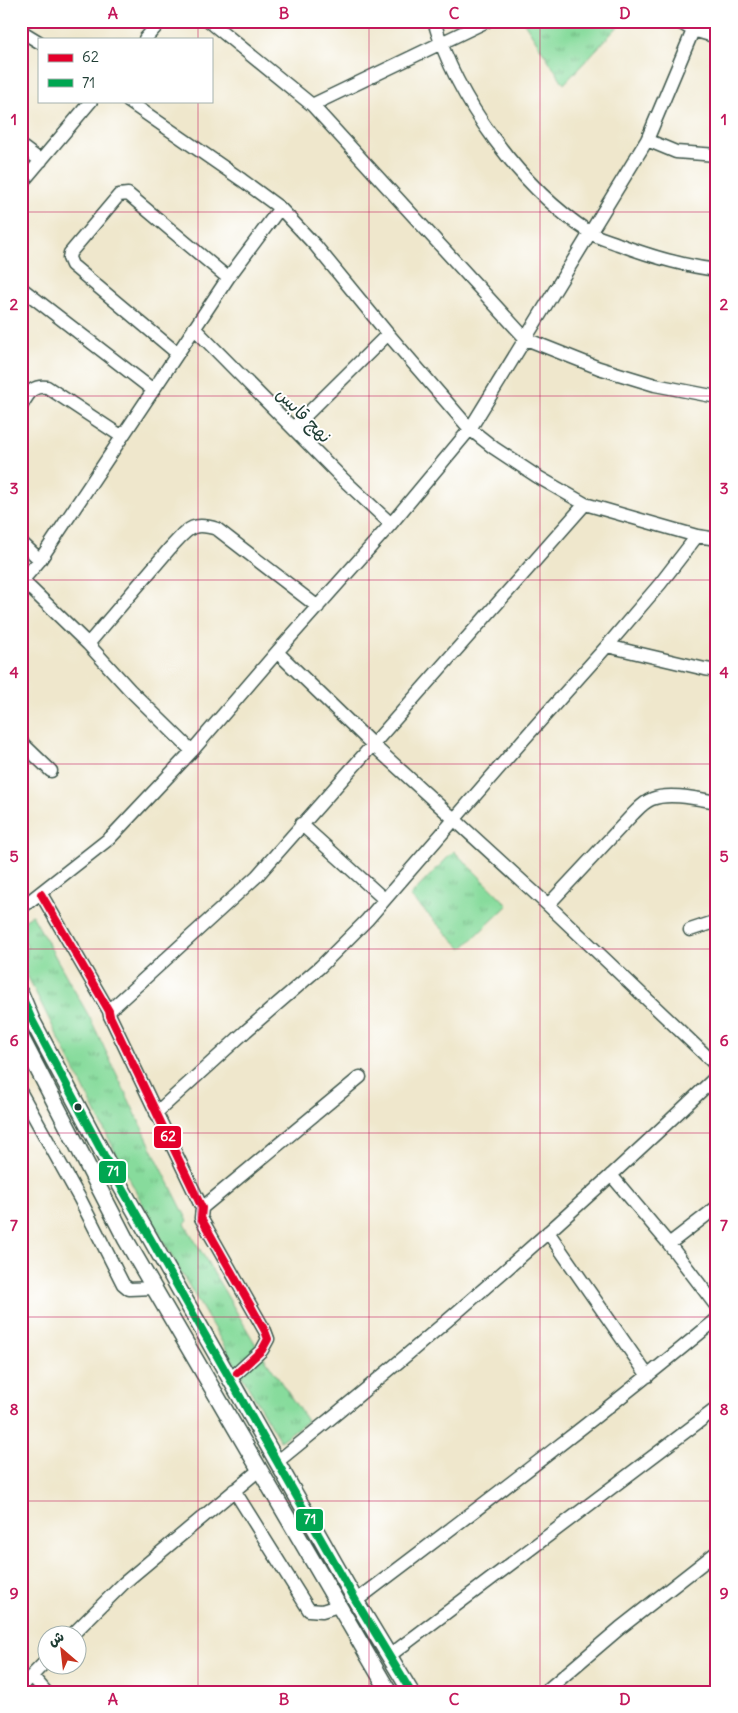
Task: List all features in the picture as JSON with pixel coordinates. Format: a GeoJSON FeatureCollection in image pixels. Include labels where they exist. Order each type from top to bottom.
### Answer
{"type":"FeatureCollection","features":[{"type":"Feature","properties":{"kind":"street"},"geometry":{"type":"LineString","coordinates":[[146,38],[161,21]]}},
{"type":"Feature","properties":{"kind":"street"},"geometry":{"type":"LineString","coordinates":[[209,21],[312,105],[526,339],[599,368],[654,385],[717,397]]}},
{"type":"Feature","properties":{"kind":"street"},"geometry":{"type":"LineString","coordinates":[[434,21],[441,44],[465,93],[501,149],[537,189],[590,233],[654,258],[717,270]]}},
{"type":"Feature","properties":{"kind":"street"},"geometry":{"type":"LineString","coordinates":[[312,105],[487,21]]}},
{"type":"Feature","properties":{"kind":"street"},"geometry":{"type":"LineString","coordinates":[[677,21],[695,26],[717,37]]}},
{"type":"Feature","properties":{"kind":"street"},"geometry":{"type":"LineString","coordinates":[[21,908],[42,894],[110,838],[192,751],[391,524],[470,429],[647,140],[695,26]]}},
{"type":"Feature","properties":{"kind":"street"},"geometry":{"type":"LineString","coordinates":[[21,31],[38,41]]}},
{"type":"Feature","properties":{"kind":"street"},"geometry":{"type":"LineString","coordinates":[[21,184],[90,102]]}},
{"type":"Feature","properties":{"kind":"street"},"geometry":{"type":"LineString","coordinates":[[129,102],[280,208],[315,245],[388,334],[470,429],[508,458],[585,504],[697,536],[717,539]]}},
{"type":"Feature","properties":{"kind":"street"},"geometry":{"type":"LineString","coordinates":[[647,140],[676,152],[717,155]]}},
{"type":"Feature","properties":{"kind":"street"},"geometry":{"type":"LineString","coordinates":[[21,146],[41,161]]}},
{"type":"Feature","properties":{"kind":"street"},"geometry":{"type":"LineString","coordinates":[[177,353],[72,265],[70,253],[118,195],[128,194],[228,278]]}},
{"type":"Feature","properties":{"kind":"street"},"geometry":{"type":"LineString","coordinates":[[192,751],[130,690],[88,644],[22,581],[40,560],[228,278],[280,208]]}},
{"type":"Feature","properties":{"kind":"street"},"geometry":{"type":"LineString","coordinates":[[21,288],[153,390]]}},
{"type":"Feature","properties":{"kind":"street","name":"نهج قابس"},"geometry":{"type":"LineString","coordinates":[[194,328],[344,480],[391,524]]}},
{"type":"Feature","properties":{"kind":"street"},"geometry":{"type":"LineString","coordinates":[[292,428],[388,334]]}},
{"type":"Feature","properties":{"kind":"street"},"geometry":{"type":"LineString","coordinates":[[21,406],[34,388],[39,386],[47,387],[121,436]]}},
{"type":"Feature","properties":{"kind":"street"},"geometry":{"type":"LineString","coordinates":[[109,1011],[257,876],[585,504]]}},
{"type":"Feature","properties":{"kind":"street"},"geometry":{"type":"LineString","coordinates":[[88,644],[176,541],[192,527],[198,525],[217,529],[318,607]]}},
{"type":"Feature","properties":{"kind":"street"},"geometry":{"type":"LineString","coordinates":[[156,1113],[320,967],[367,920],[524,738],[607,646],[660,584],[697,536]]}},
{"type":"Feature","properties":{"kind":"street"},"geometry":{"type":"LineString","coordinates":[[21,542],[40,560]]}},
{"type":"Feature","properties":{"kind":"street"},"geometry":{"type":"LineString","coordinates":[[607,646],[717,671]]}},
{"type":"Feature","properties":{"kind":"street"},"geometry":{"type":"LineString","coordinates":[[277,652],[373,745],[548,905],[717,1066]]}},
{"type":"Feature","properties":{"kind":"street"},"geometry":{"type":"LineString","coordinates":[[21,742],[51,771]]}},
{"type":"Feature","properties":{"kind":"street"},"geometry":{"type":"LineString","coordinates":[[548,905],[642,805],[652,799],[669,796],[717,802]]}},
{"type":"Feature","properties":{"kind":"street"},"geometry":{"type":"LineString","coordinates":[[301,824],[384,899]]}},
{"type":"Feature","properties":{"kind":"street"},"geometry":{"type":"LineString","coordinates":[[42,894],[109,1011],[202,1208],[201,1218],[266,1331],[268,1339],[262,1350],[237,1373]]}},
{"type":"Feature","properties":{"kind":"street"},"geometry":{"type":"LineString","coordinates":[[690,930],[717,921]]}},
{"type":"Feature","properties":{"kind":"street"},"geometry":{"type":"LineString","coordinates":[[21,994],[32,1020],[116,1178],[356,1602],[411,1692]]}},
{"type":"Feature","properties":{"kind":"street"},"geometry":{"type":"LineString","coordinates":[[21,1037],[126,1240],[389,1692]]}},
{"type":"Feature","properties":{"kind":"street"},"geometry":{"type":"LineString","coordinates":[[277,1462],[435,1331],[548,1232],[717,1076]]}},
{"type":"Feature","properties":{"kind":"street"},"geometry":{"type":"LineString","coordinates":[[202,1208],[360,1077]]}},
{"type":"Feature","properties":{"kind":"street"},"geometry":{"type":"LineString","coordinates":[[21,1093],[80,1199],[122,1284],[129,1289],[154,1288]]}},
{"type":"Feature","properties":{"kind":"street"},"geometry":{"type":"LineString","coordinates":[[610,1175],[669,1244],[717,1307]]}},
{"type":"Feature","properties":{"kind":"street"},"geometry":{"type":"LineString","coordinates":[[669,1244],[717,1207]]}},
{"type":"Feature","properties":{"kind":"street"},"geometry":{"type":"LineString","coordinates":[[548,1232],[648,1376]]}},
{"type":"Feature","properties":{"kind":"street"},"geometry":{"type":"LineString","coordinates":[[356,1602],[648,1376],[717,1319]]}},
{"type":"Feature","properties":{"kind":"street"},"geometry":{"type":"LineString","coordinates":[[389,1656],[717,1408]]}},
{"type":"Feature","properties":{"kind":"street"},"geometry":{"type":"LineString","coordinates":[[81,1626],[124,1583],[259,1470]]}},
{"type":"Feature","properties":{"kind":"street"},"geometry":{"type":"LineString","coordinates":[[234,1490],[309,1610],[322,1611],[338,1606]]}},
{"type":"Feature","properties":{"kind":"street"},"geometry":{"type":"LineString","coordinates":[[287,1517],[303,1508]]}},
{"type":"Feature","properties":{"kind":"street"},"geometry":{"type":"LineString","coordinates":[[545,1692],[620,1628],[717,1552]]}},
{"type":"Feature","properties":{"kind":"street"},"geometry":{"type":"LineString","coordinates":[[21,1687],[38,1670]]}},
{"type":"Feature","properties":{"kind":"street"},"geometry":{"type":"LineString","coordinates":[[32,1676],[46,1692]]}},
{"type":"Feature","properties":{"kind":"green space"},"geometry":{"type":"Polygon","coordinates":[[[523,21],[623,21],[564,84],[523,21]]]}},
{"type":"Feature","properties":{"kind":"green space"},"geometry":{"type":"Polygon","coordinates":[[[454,851],[508,905],[462,949],[410,896],[454,851]]]}},
{"type":"Feature","properties":{"kind":"green space"},"geometry":{"type":"Polygon","coordinates":[[[32,915],[91,1020],[188,1221],[185,1224],[256,1345],[307,1421],[280,1441],[161,1238],[126,1173],[23,967],[27,946],[22,938],[24,926],[22,921],[32,915]]]}},
{"type":"Feature","properties":{"kind":"transit line","name":"62"},"geometry":{"type":"LineString","coordinates":[[41,894],[109,1011],[202,1208],[201,1218],[265,1331],[268,1339],[262,1350],[237,1373]]}},
{"type":"Feature","properties":{"kind":"transit line","name":"71"},"geometry":{"type":"LineString","coordinates":[[21,994],[32,1020],[116,1178],[356,1601],[411,1692]]}}]}
